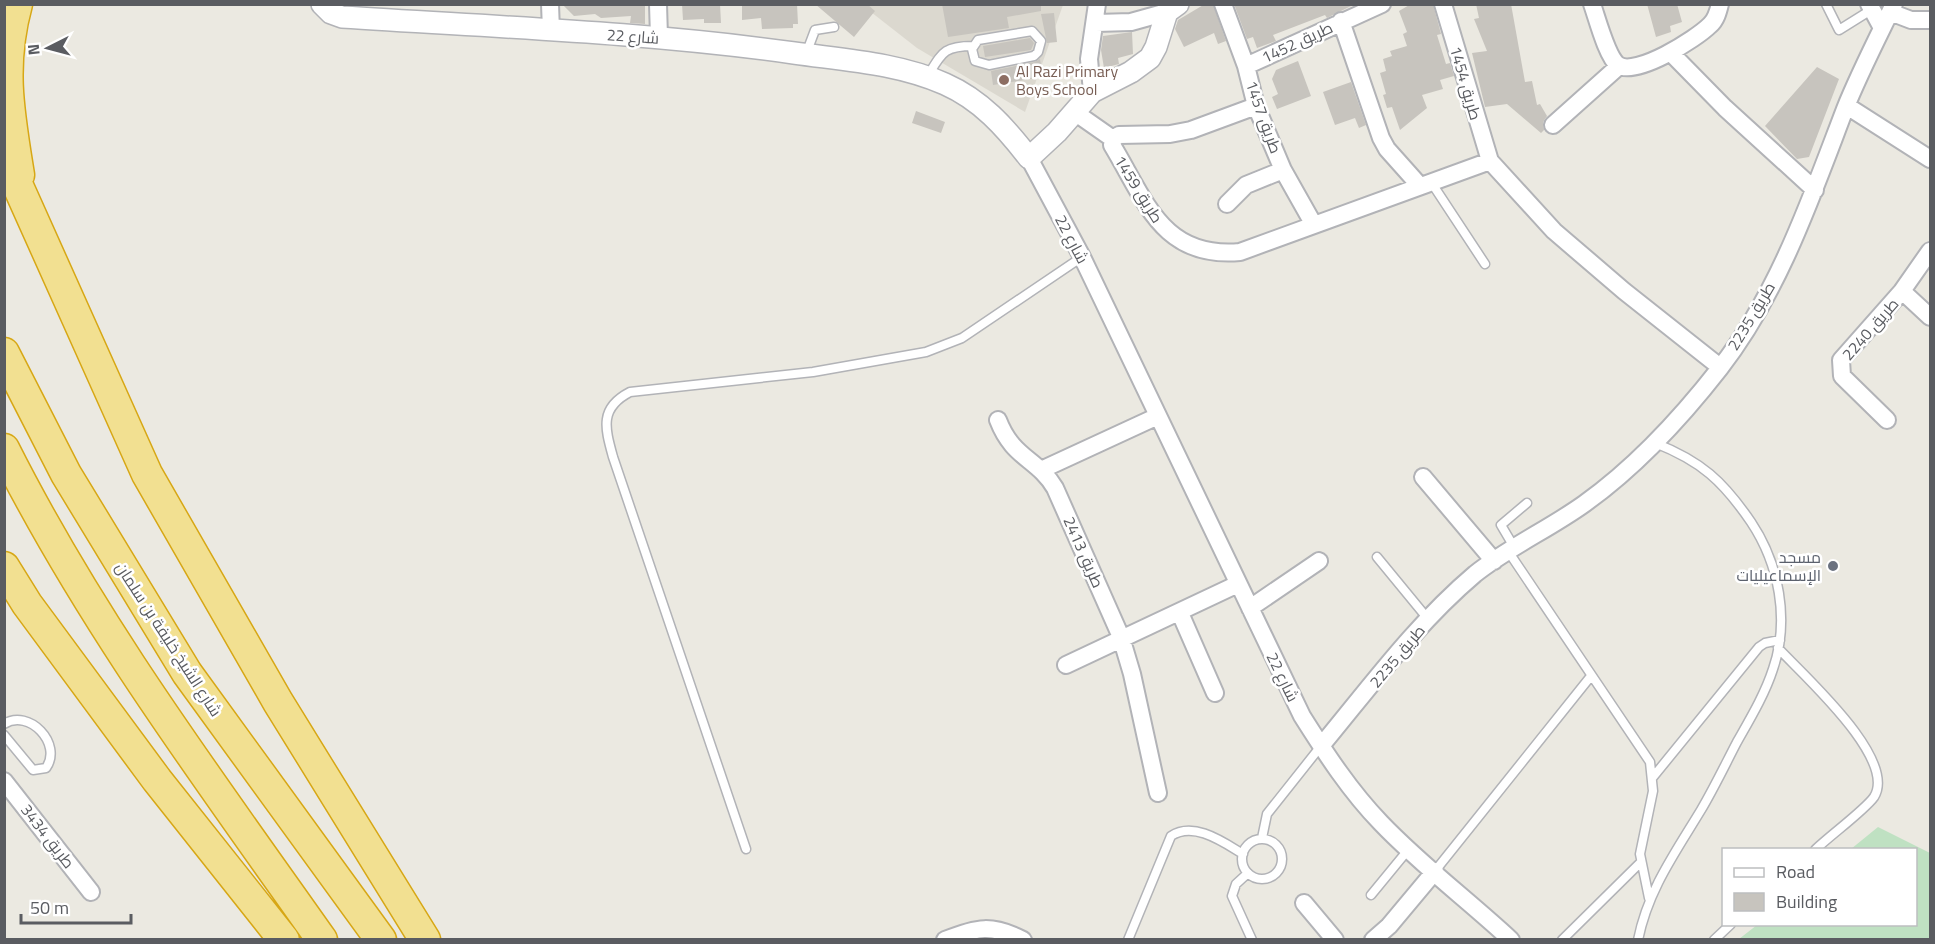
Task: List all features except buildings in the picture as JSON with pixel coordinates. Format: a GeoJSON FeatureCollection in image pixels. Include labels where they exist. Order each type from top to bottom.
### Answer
{"type":"FeatureCollection","features":[{"type":"Feature","properties":{"kind":"highway"},"geometry":{"type":"LineString","coordinates":[[17,4],[8,37],[6,92],[22,199]]}},
{"type":"Feature","properties":{"kind":"highway"},"geometry":{"type":"LineString","coordinates":[[4,154],[22,199],[147,474],[278,702],[425,939]]}},
{"type":"Feature","properties":{"kind":"highway"},"geometry":{"type":"LineString","coordinates":[[4,172],[22,199]]}},
{"type":"Feature","properties":{"kind":"highway","name":"شارع الشيخ خليفة بن سلمان"},"geometry":{"type":"LineString","coordinates":[[4,353],[66,474],[187,673],[381,939]]}},
{"type":"Feature","properties":{"kind":"highway"},"geometry":{"type":"LineString","coordinates":[[4,449],[26,491],[146,692],[322,939]]}},
{"type":"Feature","properties":{"kind":"highway"},"geometry":{"type":"LineString","coordinates":[[4,567],[27,604],[158,780],[284,939]]}},
{"type":"Feature","properties":{"kind":"street","name":"شارع 22"},"geometry":{"type":"LineString","coordinates":[[322,4],[331,13],[342,17],[659,37],[877,65],[927,77],[979,104],[1008,130],[1029,158],[1082,257],[1302,717],[1358,798],[1408,850],[1511,939]]}},
{"type":"Feature","properties":{"kind":"street"},"geometry":{"type":"LineString","coordinates":[[550,4],[551,31]]}},
{"type":"Feature","properties":{"kind":"street"},"geometry":{"type":"LineString","coordinates":[[658,4],[659,37]]}},
{"type":"Feature","properties":{"kind":"street"},"geometry":{"type":"LineString","coordinates":[[1092,92],[1089,59],[1097,4]]}},
{"type":"Feature","properties":{"kind":"street","name":"طريق 1457"},"geometry":{"type":"LineString","coordinates":[[1223,4],[1246,66],[1256,106],[1283,170],[1314,225]]}},
{"type":"Feature","properties":{"kind":"street","name":"طريق 1452"},"geometry":{"type":"LineString","coordinates":[[1246,66],[1382,4]]}},
{"type":"Feature","properties":{"kind":"street","name":"طريق 1454"},"geometry":{"type":"LineString","coordinates":[[1443,4],[1490,161]]}},
{"type":"Feature","properties":{"kind":"street"},"geometry":{"type":"LineString","coordinates":[[1592,4],[1612,58],[1623,67]]}},
{"type":"Feature","properties":{"kind":"street"},"geometry":{"type":"LineString","coordinates":[[1553,125],[1623,67],[1671,53],[1712,24],[1720,4]]}},
{"type":"Feature","properties":{"kind":"street"},"geometry":{"type":"LineString","coordinates":[[1870,7],[1882,28]]}},
{"type":"Feature","properties":{"kind":"street"},"geometry":{"type":"LineString","coordinates":[[1096,23],[1131,22],[1172,8]]}},
{"type":"Feature","properties":{"kind":"street"},"geometry":{"type":"LineString","coordinates":[[1029,158],[1057,132],[1092,92],[1131,72],[1150,58],[1172,8]]}},
{"type":"Feature","properties":{"kind":"street"},"geometry":{"type":"LineString","coordinates":[[1892,8],[1911,20],[1930,20]]}},
{"type":"Feature","properties":{"kind":"street","name":"طريق 2235"},"geometry":{"type":"LineString","coordinates":[[1321,746],[1450,596],[1511,549],[1585,504],[1620,477],[1655,443],[1720,368],[1746,330],[1784,260],[1815,189],[1846,106],[1892,8]]}},
{"type":"Feature","properties":{"kind":"street"},"geometry":{"type":"LineString","coordinates":[[1341,21],[1386,149],[1425,184]]}},
{"type":"Feature","properties":{"kind":"street"},"geometry":{"type":"LineString","coordinates":[[1671,53],[1725,108],[1815,189]]}},
{"type":"Feature","properties":{"kind":"street","name":"طريق 1459"},"geometry":{"type":"LineString","coordinates":[[1256,106],[1191,130],[1170,134],[1119,135],[1113,139],[1112,145],[1155,218],[1167,233],[1184,242],[1227,253],[1240,252],[1490,161]]}},
{"type":"Feature","properties":{"kind":"street"},"geometry":{"type":"LineString","coordinates":[[1846,106],[1930,159]]}},
{"type":"Feature","properties":{"kind":"street"},"geometry":{"type":"LineString","coordinates":[[1073,111],[1113,139]]}},
{"type":"Feature","properties":{"kind":"street"},"geometry":{"type":"LineString","coordinates":[[1490,161],[1554,231],[1720,368]]}},
{"type":"Feature","properties":{"kind":"street"},"geometry":{"type":"LineString","coordinates":[[1227,204],[1246,185],[1283,170]]}},
{"type":"Feature","properties":{"kind":"street","name":"طريق 2240"},"geometry":{"type":"LineString","coordinates":[[1887,420],[1842,376],[1839,368],[1841,360],[1902,291],[1930,251]]}},
{"type":"Feature","properties":{"kind":"street","name":"طريق 2240"},"geometry":{"type":"LineString","coordinates":[[1902,291],[1930,317]]}},
{"type":"Feature","properties":{"kind":"street"},"geometry":{"type":"LineString","coordinates":[[1041,470],[1158,416]]}},
{"type":"Feature","properties":{"kind":"street","name":"طريق 2413"},"geometry":{"type":"LineString","coordinates":[[998,420],[1016,452],[1041,470],[1056,488],[1121,638],[1132,674],[1158,794]]}},
{"type":"Feature","properties":{"kind":"street"},"geometry":{"type":"LineString","coordinates":[[1423,477],[1494,561]]}},
{"type":"Feature","properties":{"kind":"street"},"geometry":{"type":"LineString","coordinates":[[1250,608],[1319,561]]}},
{"type":"Feature","properties":{"kind":"street"},"geometry":{"type":"LineString","coordinates":[[1066,665],[1238,584]]}},
{"type":"Feature","properties":{"kind":"street"},"geometry":{"type":"LineString","coordinates":[[1180,613],[1215,693]]}},
{"type":"Feature","properties":{"kind":"street","name":"طريق 3434"},"geometry":{"type":"LineString","coordinates":[[4,781],[91,892]]}},
{"type":"Feature","properties":{"kind":"street"},"geometry":{"type":"LineString","coordinates":[[1373,939],[1389,926],[1434,871]]}},
{"type":"Feature","properties":{"kind":"street"},"geometry":{"type":"LineString","coordinates":[[1304,903],[1335,939]]}},
{"type":"Feature","properties":{"kind":"street"},"geometry":{"type":"LineString","coordinates":[[945,939],[985,928],[1007,931],[1023,939]]}},
{"type":"Feature","properties":{"kind":"lane"},"geometry":{"type":"LineString","coordinates":[[1826,4],[1839,30],[1870,7]]}},
{"type":"Feature","properties":{"kind":"lane"},"geometry":{"type":"LineString","coordinates":[[806,55],[815,30],[834,27]]}},
{"type":"Feature","properties":{"kind":"lane"},"geometry":{"type":"LineString","coordinates":[[1028,30],[1036,33],[1041,41],[1034,56],[989,65],[975,61],[973,46],[978,40],[1028,30]]}},
{"type":"Feature","properties":{"kind":"lane"},"geometry":{"type":"LineString","coordinates":[[927,77],[946,49],[952,46],[973,46]]}},
{"type":"Feature","properties":{"kind":"lane"},"geometry":{"type":"LineString","coordinates":[[1425,184],[1485,264]]}},
{"type":"Feature","properties":{"kind":"lane"},"geometry":{"type":"LineString","coordinates":[[746,849],[613,457],[607,435],[607,412],[616,400],[630,392],[813,372],[926,352],[962,338],[1082,257]]}},
{"type":"Feature","properties":{"kind":"lane"},"geometry":{"type":"LineString","coordinates":[[1638,939],[1650,899],[1661,873],[1701,809],[1773,669],[1779,644],[1782,614],[1778,585],[1760,535],[1714,475],[1676,451],[1655,443]]}},
{"type":"Feature","properties":{"kind":"lane"},"geometry":{"type":"LineString","coordinates":[[1527,502],[1501,525],[1511,549],[1591,676],[1650,762],[1653,791],[1641,838],[1641,862],[1650,899]]}},
{"type":"Feature","properties":{"kind":"lane"},"geometry":{"type":"LineString","coordinates":[[1377,557],[1428,619]]}},
{"type":"Feature","properties":{"kind":"lane"},"geometry":{"type":"LineString","coordinates":[[1653,777],[1759,647],[1765,643],[1779,644],[1843,717],[1870,752],[1877,768],[1879,782],[1874,797],[1816,848]]}},
{"type":"Feature","properties":{"kind":"lane"},"geometry":{"type":"LineString","coordinates":[[1434,871],[1591,676]]}},
{"type":"Feature","properties":{"kind":"lane"},"geometry":{"type":"LineString","coordinates":[[4,724],[21,720],[34,725],[51,749],[51,762],[46,768],[33,770],[4,735]]}},
{"type":"Feature","properties":{"kind":"lane"},"geometry":{"type":"LineString","coordinates":[[1262,838],[1268,814],[1321,746]]}},
{"type":"Feature","properties":{"kind":"lane"},"geometry":{"type":"LineString","coordinates":[[1128,939],[1171,836],[1191,830],[1217,839],[1243,854]]}},
{"type":"Feature","properties":{"kind":"lane"},"geometry":{"type":"LineString","coordinates":[[1262,838],[1273,843],[1280,860],[1278,872],[1274,877],[1263,881],[1248,873],[1243,854],[1249,842],[1262,838]]}},
{"type":"Feature","properties":{"kind":"lane"},"geometry":{"type":"LineString","coordinates":[[1371,895],[1408,850]]}},
{"type":"Feature","properties":{"kind":"lane"},"geometry":{"type":"LineString","coordinates":[[1562,939],[1641,862]]}},
{"type":"Feature","properties":{"kind":"lane"},"geometry":{"type":"LineString","coordinates":[[1248,873],[1233,887],[1232,896],[1252,939]]}},
{"type":"Feature","properties":{"kind":"lane"},"geometry":{"type":"LineString","coordinates":[[1714,939],[1729,926]]}},
{"type":"Feature","properties":{"kind":"shaded area","name":"Al Razi Primary Boys School"},"geometry":{"type":"Polygon","coordinates":[[[862,5],[1063,5],[1025,112],[917,48],[862,5]]]}},
{"type":"Feature","properties":{"kind":"green space"},"geometry":{"type":"Polygon","coordinates":[[[1878,827],[1930,853],[1930,939],[1739,939],[1756,926],[1917,926],[1917,848],[1852,848],[1878,827]]]}},
{"type":"Feature","properties":{"kind":"place","name":"Al Razi Primary Boys School"},"geometry":{"type":"Point","coordinates":[1004,80]}},
{"type":"Feature","properties":{"kind":"place","name":"مسجد الإسماعيليات"},"geometry":{"type":"Point","coordinates":[1833,566]}}]}
